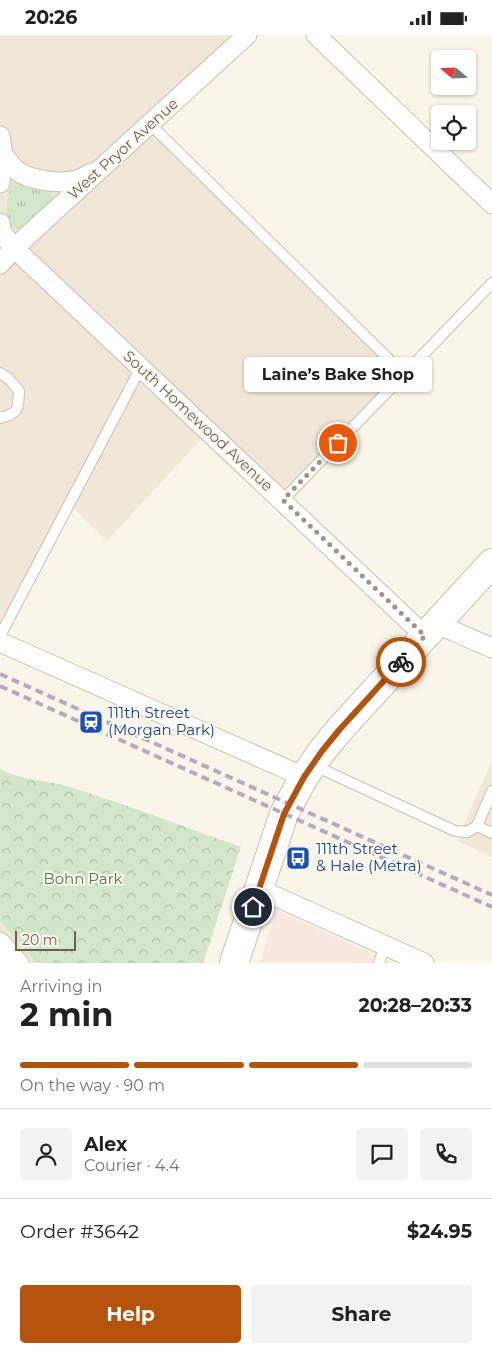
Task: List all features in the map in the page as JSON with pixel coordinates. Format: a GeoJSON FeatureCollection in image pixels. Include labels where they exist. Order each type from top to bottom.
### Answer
{"type":"FeatureCollection","features":[{"type":"Feature","properties":{"kind":"main road"},"geometry":{"type":"LineString","coordinates":[[234,963],[284,814],[308,771],[340,729],[492,563]]}},
{"type":"Feature","properties":{"kind":"street","name":"West Pryor Avenue"},"geometry":{"type":"LineString","coordinates":[[0,264],[14,248],[247,35]]}},
{"type":"Feature","properties":{"kind":"street"},"geometry":{"type":"LineString","coordinates":[[316,35],[492,204]]}},
{"type":"Feature","properties":{"kind":"street"},"geometry":{"type":"LineString","coordinates":[[0,136],[3,155],[0,183]]}},
{"type":"Feature","properties":{"kind":"street"},"geometry":{"type":"LineString","coordinates":[[3,155],[16,170],[32,177],[49,181],[64,182],[80,179],[102,167]]}},
{"type":"Feature","properties":{"kind":"street","name":"South Homewood Avenue"},"geometry":{"type":"LineString","coordinates":[[0,223],[2,233],[14,248],[283,500],[431,630],[492,648]]}},
{"type":"Feature","properties":{"kind":"street"},"geometry":{"type":"LineString","coordinates":[[0,642],[308,771]]}},
{"type":"Feature","properties":{"kind":"street"},"geometry":{"type":"LineString","coordinates":[[259,889],[382,954],[424,963]]}},
{"type":"Feature","properties":{"kind":"street"},"geometry":{"type":"LineString","coordinates":[[0,943],[19,963]]}},
{"type":"Feature","properties":{"kind":"street"},"geometry":{"type":"LineString","coordinates":[[0,958],[10,963]]}},
{"type":"Feature","properties":{"kind":"lane"},"geometry":{"type":"LineString","coordinates":[[150,124],[404,374]]}},
{"type":"Feature","properties":{"kind":"lane"},"geometry":{"type":"LineString","coordinates":[[283,500],[492,283]]}},
{"type":"Feature","properties":{"kind":"lane"},"geometry":{"type":"LineString","coordinates":[[0,636],[141,367]]}},
{"type":"Feature","properties":{"kind":"lane"},"geometry":{"type":"LineString","coordinates":[[0,373],[9,379],[19,391],[19,407],[12,415],[0,418]]}},
{"type":"Feature","properties":{"kind":"lane"},"geometry":{"type":"LineString","coordinates":[[308,771],[455,831],[466,832],[477,826],[492,791]]}},
{"type":"Feature","properties":{"kind":"lane"},"geometry":{"type":"LineString","coordinates":[[477,826],[492,833]]}},
{"type":"Feature","properties":{"kind":"shaded area"},"geometry":{"type":"Polygon","coordinates":[[[0,35],[239,35],[143,123],[399,373],[276,501],[205,435],[107,541],[66,501],[0,624],[0,35]]]}},
{"type":"Feature","properties":{"kind":"shaded area"},"geometry":{"type":"Polygon","coordinates":[[[492,761],[492,857],[457,841],[492,761]]]}},
{"type":"Feature","properties":{"kind":"shaded area"},"geometry":{"type":"Polygon","coordinates":[[[277,910],[393,963],[260,963],[277,910]]]}},
{"type":"Feature","properties":{"kind":"shaded area"},"geometry":{"type":"Polygon","coordinates":[[[0,921],[16,940],[36,963],[0,963],[0,921]]]}},
{"type":"Feature","properties":{"kind":"green space"},"geometry":{"type":"Polygon","coordinates":[[[14,181],[28,188],[52,194],[52,200],[25,225],[17,229],[9,224],[7,214],[8,196],[14,181]]]}},
{"type":"Feature","properties":{"kind":"green space","name":"Bohn Park"},"geometry":{"type":"Polygon","coordinates":[[[0,769],[18,776],[74,788],[241,847],[203,963],[36,963],[0,921],[0,769]]]}},
{"type":"Feature","properties":{"kind":"railway"},"geometry":{"type":"LineString","coordinates":[[0,674],[492,895]]}},
{"type":"Feature","properties":{"kind":"railway"},"geometry":{"type":"LineString","coordinates":[[0,686],[492,907]]}},
{"type":"Feature","properties":{"kind":"way so far"},"geometry":{"type":"LineString","coordinates":[[338,443],[283,500],[425,636],[401,662]]}},
{"type":"Feature","properties":{"kind":"place","name":"Laine’s Bake Shop"},"geometry":{"type":"Point","coordinates":[338,443]}},
{"type":"Feature","properties":{"kind":"place","name":"111th Street (Morgan Park)"},"geometry":{"type":"Point","coordinates":[91,722]}},
{"type":"Feature","properties":{"kind":"place","name":"111th Street & Hale (Metra)"},"geometry":{"type":"Point","coordinates":[298,858]}},
{"type":"Feature","properties":{"kind":"route"},"geometry":{"type":"LineString","coordinates":[[253,907],[284,814],[304,777],[340,729],[401,662]]}}]}
